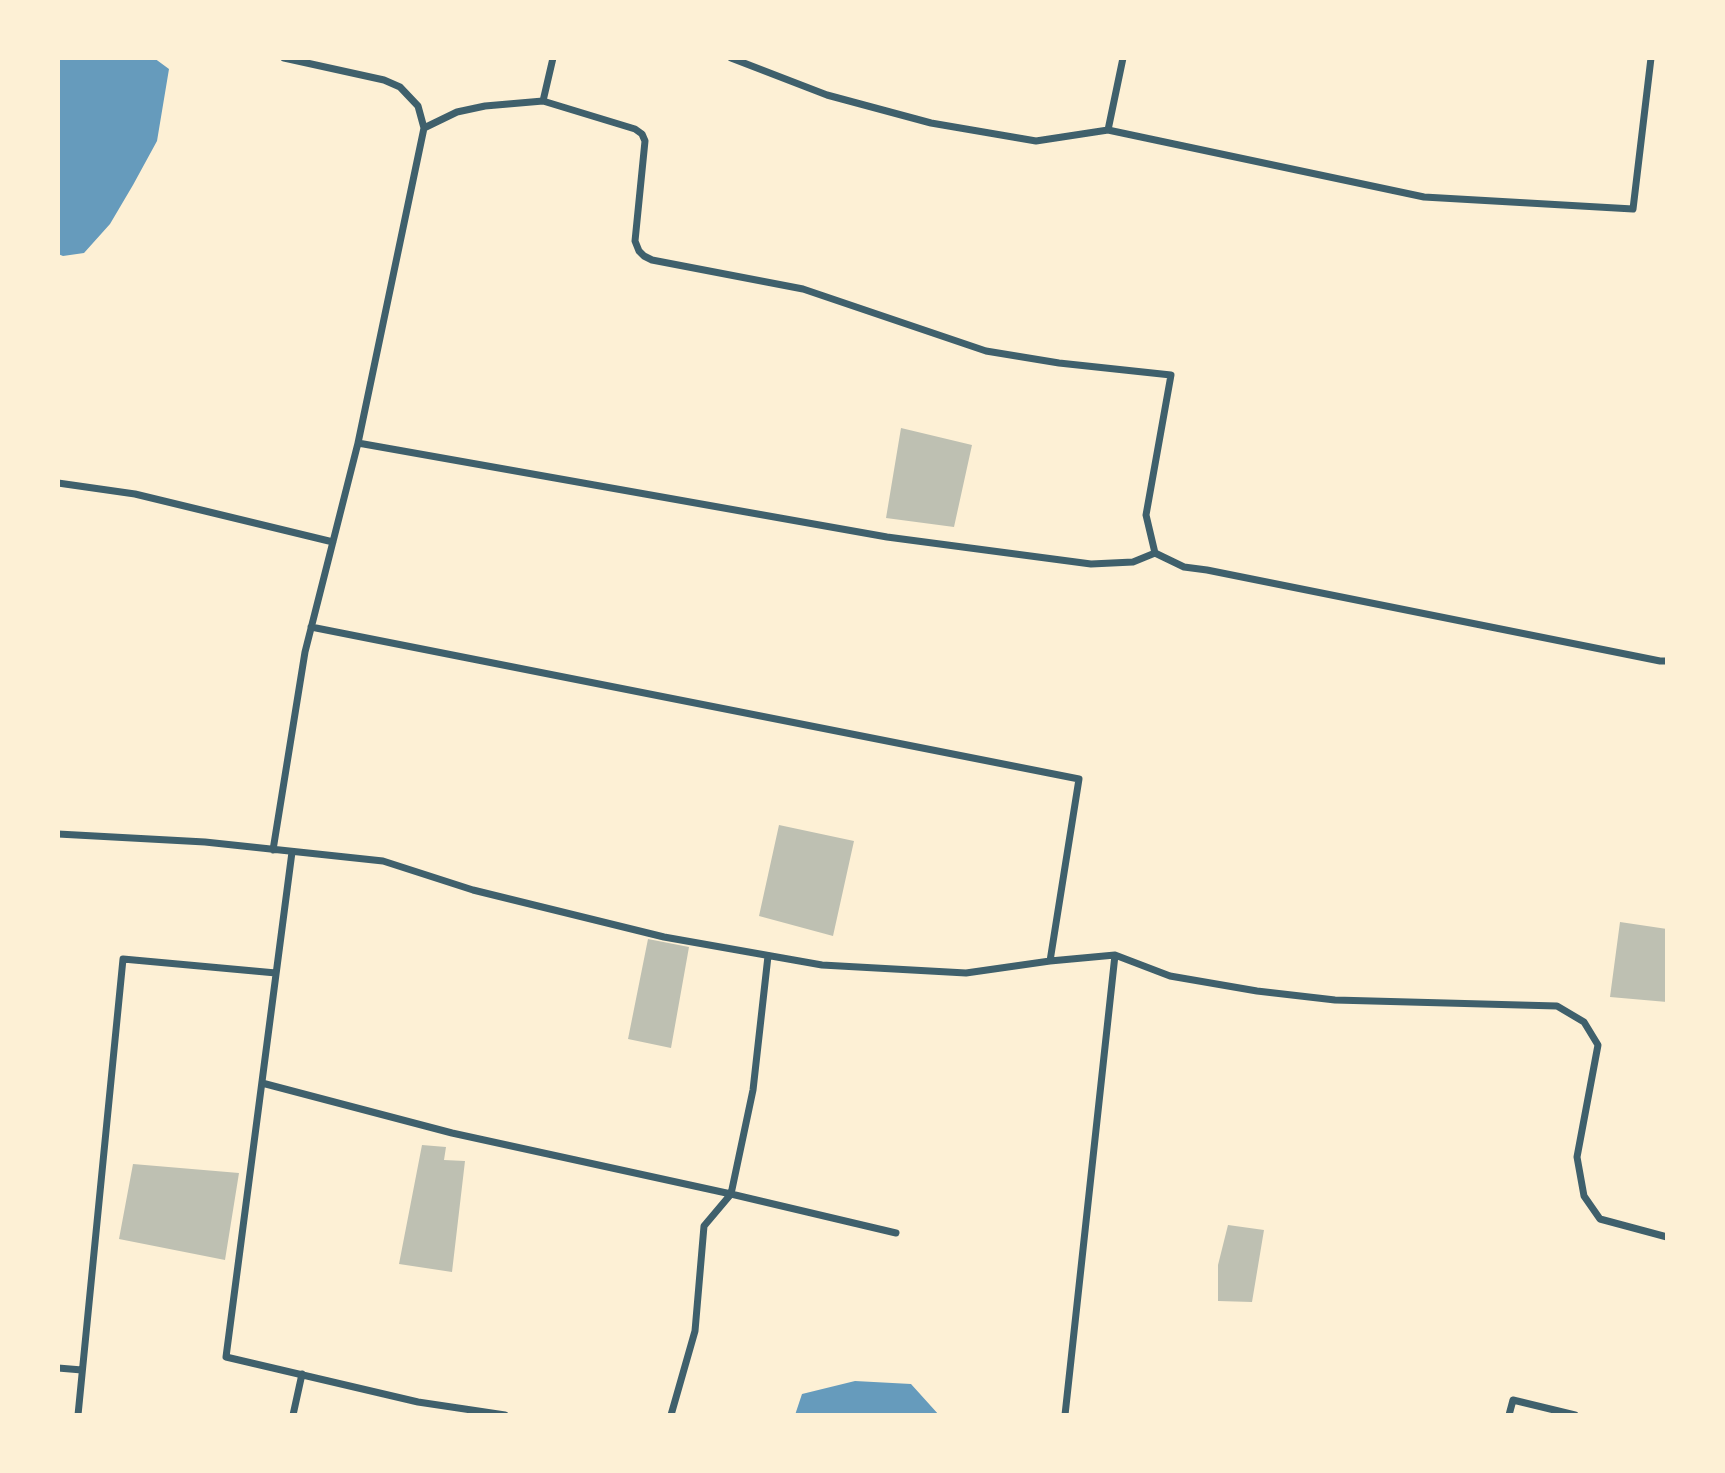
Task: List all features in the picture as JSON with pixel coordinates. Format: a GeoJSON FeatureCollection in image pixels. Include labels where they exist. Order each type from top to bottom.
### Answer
{"type":"FeatureCollection","features":[{"type":"Feature","properties":{"kind":"street"},"geometry":{"type":"LineString","coordinates":[[273,850],[305,652],[358,443],[424,128],[418,106],[400,87],[319,62],[284,58]]}},
{"type":"Feature","properties":{"kind":"street"},"geometry":{"type":"LineString","coordinates":[[543,101],[553,58]]}},
{"type":"Feature","properties":{"kind":"street"},"geometry":{"type":"LineString","coordinates":[[732,58],[827,95],[931,123],[1036,141],[1108,130],[1424,197],[1633,209],[1651,58]]}},
{"type":"Feature","properties":{"kind":"street"},"geometry":{"type":"LineString","coordinates":[[1108,130],[1123,58]]}},
{"type":"Feature","properties":{"kind":"street"},"geometry":{"type":"LineString","coordinates":[[424,128],[457,112],[485,106],[543,101],[635,129],[642,134],[645,141],[635,241],[639,251],[652,260],[803,289],[986,351],[1059,363],[1171,375],[1146,515],[1156,552],[1184,567],[1207,569],[1667,661]]}},
{"type":"Feature","properties":{"kind":"street"},"geometry":{"type":"LineString","coordinates":[[358,443],[887,537],[1091,564],[1133,562],[1156,552]]}},
{"type":"Feature","properties":{"kind":"street"},"geometry":{"type":"LineString","coordinates":[[58,483],[135,494],[333,542]]}},
{"type":"Feature","properties":{"kind":"street"},"geometry":{"type":"LineString","coordinates":[[312,627],[1079,779],[1050,961]]}},
{"type":"Feature","properties":{"kind":"street"},"geometry":{"type":"LineString","coordinates":[[58,834],[205,842],[383,861],[473,890],[664,937],[822,965],[966,973],[1115,955],[1170,976],[1257,992],[1335,1000],[1557,1006],[1584,1022],[1598,1045],[1577,1157],[1584,1196],[1600,1219],[1667,1237]]}},
{"type":"Feature","properties":{"kind":"street"},"geometry":{"type":"LineString","coordinates":[[292,852],[226,1357],[418,1402],[505,1415]]}},
{"type":"Feature","properties":{"kind":"street"},"geometry":{"type":"LineString","coordinates":[[1065,1415],[1115,955]]}},
{"type":"Feature","properties":{"kind":"street"},"geometry":{"type":"LineString","coordinates":[[671,1415],[695,1331],[704,1226],[731,1194],[753,1090],[768,956]]}},
{"type":"Feature","properties":{"kind":"street"},"geometry":{"type":"LineString","coordinates":[[78,1415],[122,959],[276,974]]}},
{"type":"Feature","properties":{"kind":"street"},"geometry":{"type":"LineString","coordinates":[[262,1083],[452,1133],[896,1233]]}},
{"type":"Feature","properties":{"kind":"street"},"geometry":{"type":"LineString","coordinates":[[58,1368],[82,1370]]}},
{"type":"Feature","properties":{"kind":"street"},"geometry":{"type":"LineString","coordinates":[[293,1415],[302,1374]]}},
{"type":"Feature","properties":{"kind":"street"},"geometry":{"type":"LineString","coordinates":[[1509,1415],[1513,1400],[1575,1415]]}},
{"type":"Feature","properties":{"kind":"water"},"geometry":{"type":"Polygon","coordinates":[[[58,58],[154,58],[169,69],[157,141],[133,185],[110,224],[84,253],[63,256],[58,254],[58,58]]]}},
{"type":"Feature","properties":{"kind":"water"},"geometry":{"type":"Polygon","coordinates":[[[855,1381],[911,1384],[939,1415],[795,1415],[802,1394],[855,1381]]]}},
{"type":"Feature","properties":{"kind":"building"},"geometry":{"type":"Polygon","coordinates":[[[901,428],[972,445],[954,527],[886,518],[901,428]]]}},
{"type":"Feature","properties":{"kind":"building"},"geometry":{"type":"Polygon","coordinates":[[[779,825],[854,841],[833,936],[759,916],[779,825]]]}},
{"type":"Feature","properties":{"kind":"building"},"geometry":{"type":"Polygon","coordinates":[[[1620,922],[1667,929],[1667,1002],[1610,997],[1620,922]]]}},
{"type":"Feature","properties":{"kind":"building"},"geometry":{"type":"Polygon","coordinates":[[[648,939],[689,947],[671,1048],[628,1039],[648,939]]]}},
{"type":"Feature","properties":{"kind":"building"},"geometry":{"type":"Polygon","coordinates":[[[422,1145],[446,1147],[444,1160],[465,1161],[452,1272],[399,1264],[422,1145]]]}},
{"type":"Feature","properties":{"kind":"building"},"geometry":{"type":"Polygon","coordinates":[[[133,1164],[239,1173],[225,1260],[119,1239],[133,1164]]]}},
{"type":"Feature","properties":{"kind":"building"},"geometry":{"type":"Polygon","coordinates":[[[1228,1225],[1264,1230],[1252,1302],[1218,1301],[1218,1265],[1228,1225]]]}}]}
